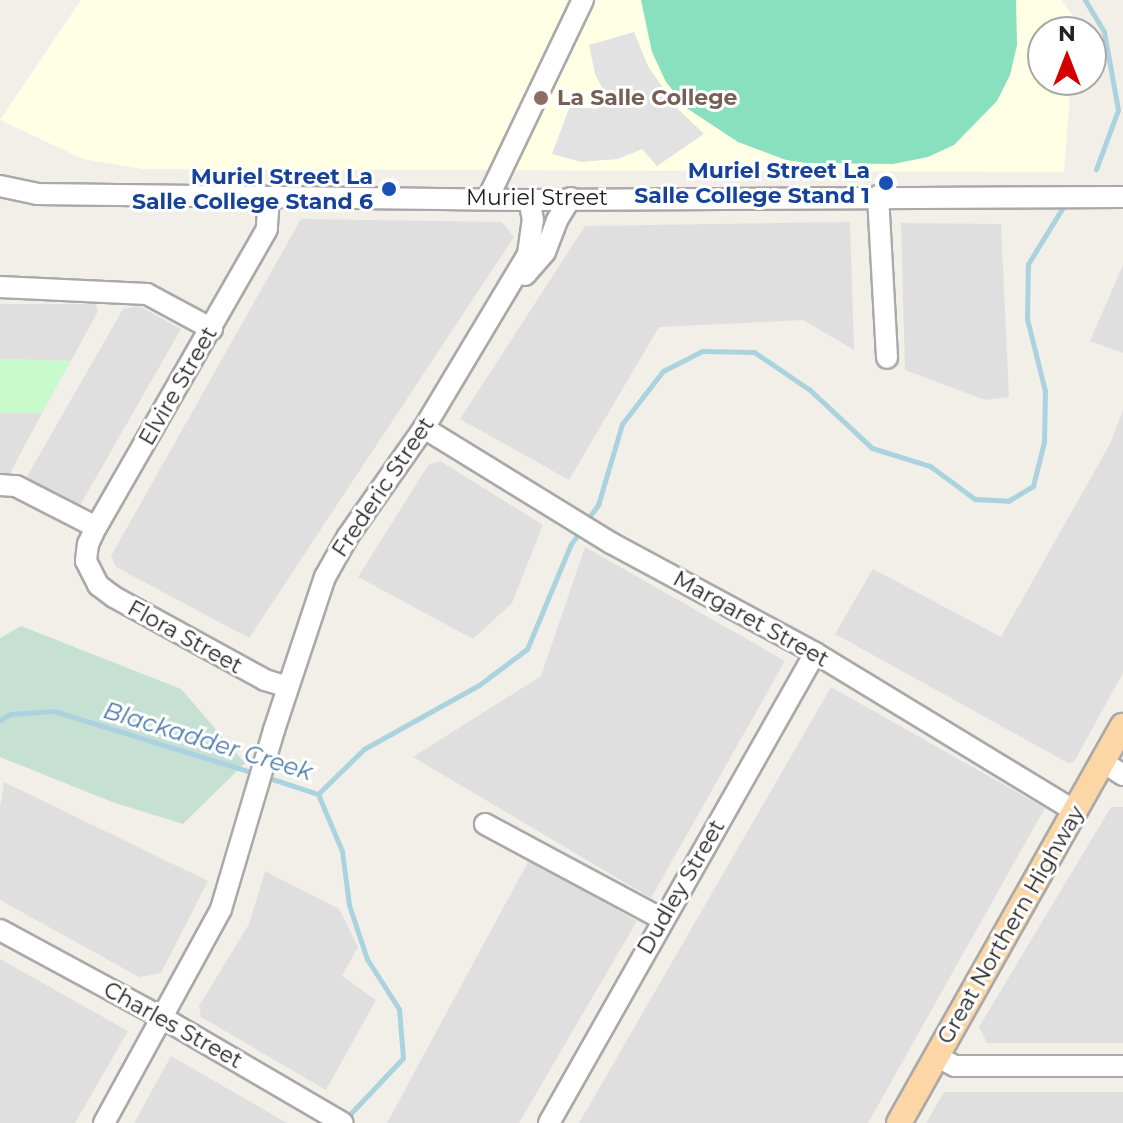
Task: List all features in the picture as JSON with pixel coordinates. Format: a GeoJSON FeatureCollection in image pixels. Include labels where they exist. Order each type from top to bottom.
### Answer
{"type":"FeatureCollection","features":[{"type":"Feature","properties":{"kind":"main road","name":"Great Northern Highway"},"geometry":{"type":"LineString","coordinates":[[899,1123],[1076,812],[1113,768],[1123,726]]}},
{"type":"Feature","properties":{"kind":"street"},"geometry":{"type":"LineString","coordinates":[[488,198],[583,0]]}},
{"type":"Feature","properties":{"kind":"street","name":"Muriel Street"},"geometry":{"type":"LineString","coordinates":[[0,186],[37,194],[529,200],[1123,197]]}},
{"type":"Feature","properties":{"kind":"street"},"geometry":{"type":"LineString","coordinates":[[878,196],[887,358]]}},
{"type":"Feature","properties":{"kind":"street","name":"Elvire Street"},"geometry":{"type":"LineString","coordinates":[[90,574],[86,561],[88,544],[96,527],[267,229],[269,197]]}},
{"type":"Feature","properties":{"kind":"street","name":"Frederic Street"},"geometry":{"type":"LineString","coordinates":[[502,302],[545,252],[557,220],[571,198]]}},
{"type":"Feature","properties":{"kind":"street","name":"Frederic Street"},"geometry":{"type":"LineString","coordinates":[[104,1123],[221,909],[274,730],[325,577],[348,536],[424,428],[528,254],[533,220],[529,200]]}},
{"type":"Feature","properties":{"kind":"street"},"geometry":{"type":"LineString","coordinates":[[0,287],[147,294],[212,329]]}},
{"type":"Feature","properties":{"kind":"street","name":"Margaret Street"},"geometry":{"type":"LineString","coordinates":[[424,428],[611,543],[815,653],[1076,812]]}},
{"type":"Feature","properties":{"kind":"street"},"geometry":{"type":"LineString","coordinates":[[0,485],[16,486],[96,527]]}},
{"type":"Feature","properties":{"kind":"street","name":"Flora Street"},"geometry":{"type":"LineString","coordinates":[[90,574],[114,597],[150,619],[265,680],[288,687]]}},
{"type":"Feature","properties":{"kind":"street","name":"Dudley Street"},"geometry":{"type":"LineString","coordinates":[[549,1123],[815,653]]}},
{"type":"Feature","properties":{"kind":"street"},"geometry":{"type":"LineString","coordinates":[[485,824],[662,919]]}},
{"type":"Feature","properties":{"kind":"street","name":"Charles Street"},"geometry":{"type":"LineString","coordinates":[[0,930],[163,1018],[343,1123]]}},
{"type":"Feature","properties":{"kind":"street"},"geometry":{"type":"LineString","coordinates":[[936,1056],[955,1066],[1123,1066]]}},
{"type":"Feature","properties":{"kind":"shaded area","name":"La Salle College"},"geometry":{"type":"Polygon","coordinates":[[[81,0],[1062,0],[1073,16],[1027,16],[1027,96],[1070,96],[1064,172],[143,169],[83,159],[0,120],[81,0]]]}},
{"type":"Feature","properties":{"kind":"shaded area"},"geometry":{"type":"Polygon","coordinates":[[[634,32],[648,66],[677,108],[704,134],[657,166],[642,149],[618,159],[581,162],[552,154],[570,106],[595,109],[610,103],[595,74],[589,45],[634,32]]]}},
{"type":"Feature","properties":{"kind":"shaded area"},"geometry":{"type":"Polygon","coordinates":[[[301,219],[502,222],[514,237],[249,638],[116,567],[111,556],[301,219]]]}},
{"type":"Feature","properties":{"kind":"shaded area"},"geometry":{"type":"Polygon","coordinates":[[[850,222],[854,350],[803,320],[659,327],[569,480],[460,419],[585,226],[850,222]]]}},
{"type":"Feature","properties":{"kind":"shaded area"},"geometry":{"type":"Polygon","coordinates":[[[901,223],[1001,224],[1009,397],[985,400],[905,370],[901,223]]]}},
{"type":"Feature","properties":{"kind":"shaded area"},"geometry":{"type":"Polygon","coordinates":[[[1123,265],[1123,353],[1090,341],[1123,265]]]}},
{"type":"Feature","properties":{"kind":"shaded area"},"geometry":{"type":"Polygon","coordinates":[[[0,304],[95,304],[98,311],[71,361],[0,359],[0,304]]]}},
{"type":"Feature","properties":{"kind":"shaded area"},"geometry":{"type":"Polygon","coordinates":[[[139,306],[181,329],[78,509],[25,480],[123,309],[139,306]]]}},
{"type":"Feature","properties":{"kind":"shaded area"},"geometry":{"type":"Polygon","coordinates":[[[1123,410],[1123,673],[1074,762],[1068,763],[835,634],[873,569],[1001,637],[1111,442],[1123,410]]]}},
{"type":"Feature","properties":{"kind":"shaded area"},"geometry":{"type":"Polygon","coordinates":[[[0,413],[42,413],[9,475],[0,474],[0,413]]]}},
{"type":"Feature","properties":{"kind":"shaded area"},"geometry":{"type":"Polygon","coordinates":[[[440,461],[543,525],[512,603],[473,639],[358,577],[429,464],[440,461]]]}},
{"type":"Feature","properties":{"kind":"shaded area"},"geometry":{"type":"Polygon","coordinates":[[[585,547],[785,661],[651,898],[413,757],[541,676],[585,547]]]}},
{"type":"Feature","properties":{"kind":"shaded area"},"geometry":{"type":"Polygon","coordinates":[[[21,626],[181,689],[245,763],[183,824],[112,802],[0,757],[0,638],[21,626]]]}},
{"type":"Feature","properties":{"kind":"shaded area"},"geometry":{"type":"Polygon","coordinates":[[[831,687],[1045,808],[868,1123],[579,1123],[831,687]]]}},
{"type":"Feature","properties":{"kind":"shaded area"},"geometry":{"type":"Polygon","coordinates":[[[4,782],[208,881],[161,973],[139,977],[0,900],[0,808],[4,782]]]}},
{"type":"Feature","properties":{"kind":"shaded area"},"geometry":{"type":"Polygon","coordinates":[[[1111,807],[1123,807],[1123,1043],[987,1043],[979,1027],[1111,807]]]}},
{"type":"Feature","properties":{"kind":"shaded area"},"geometry":{"type":"Polygon","coordinates":[[[529,860],[637,921],[519,1123],[387,1123],[529,860]]]}},
{"type":"Feature","properties":{"kind":"shaded area"},"geometry":{"type":"Polygon","coordinates":[[[265,871],[339,909],[358,947],[342,976],[376,1000],[326,1090],[201,1017],[199,1006],[249,924],[265,871]]]}},
{"type":"Feature","properties":{"kind":"shaded area"},"geometry":{"type":"Polygon","coordinates":[[[0,959],[128,1031],[75,1123],[0,1123],[0,959]]]}},
{"type":"Feature","properties":{"kind":"shaded area"},"geometry":{"type":"Polygon","coordinates":[[[171,1056],[287,1123],[134,1123],[171,1056]]]}},
{"type":"Feature","properties":{"kind":"shaded area"},"geometry":{"type":"Polygon","coordinates":[[[944,1092],[1123,1092],[1123,1123],[926,1123],[944,1092]]]}},
{"type":"Feature","properties":{"kind":"green space"},"geometry":{"type":"Polygon","coordinates":[[[641,0],[1016,0],[1017,45],[1010,75],[997,101],[954,145],[928,157],[893,164],[807,163],[786,160],[738,142],[688,109],[666,82],[652,52],[641,0]]]}},
{"type":"Feature","properties":{"kind":"green space"},"geometry":{"type":"Polygon","coordinates":[[[0,359],[71,361],[42,413],[0,413],[0,359]]]}},
{"type":"Feature","properties":{"kind":"waterway","name":"Blackadder Creek"},"geometry":{"type":"LineString","coordinates":[[1085,0],[1104,32],[1118,110],[1096,169]]}},
{"type":"Feature","properties":{"kind":"waterway","name":"Blackadder Creek"},"geometry":{"type":"LineString","coordinates":[[587,520],[598,505],[622,424],[663,371],[702,351],[754,352],[810,390],[872,448],[930,466],[975,499],[1008,501],[1033,486],[1044,442],[1045,391],[1027,319],[1028,264],[1063,207]]}},
{"type":"Feature","properties":{"kind":"waterway","name":"Blackadder Creek"},"geometry":{"type":"LineString","coordinates":[[318,794],[364,749],[479,685],[527,649],[571,544],[582,529]]}},
{"type":"Feature","properties":{"kind":"waterway","name":"Blackadder Creek"},"geometry":{"type":"LineString","coordinates":[[0,720],[10,714],[54,711],[257,774]]}},
{"type":"Feature","properties":{"kind":"waterway","name":"Blackadder Creek"},"geometry":{"type":"LineString","coordinates":[[266,777],[318,794]]}},
{"type":"Feature","properties":{"kind":"waterway"},"geometry":{"type":"LineString","coordinates":[[318,794],[342,851],[349,905],[367,959],[399,1009],[403,1058],[350,1114]]}},
{"type":"Feature","properties":{"kind":"place","name":"La Salle College"},"geometry":{"type":"Point","coordinates":[541,98]}},
{"type":"Feature","properties":{"kind":"place","name":"Muriel Street La Salle College Stand 1"},"geometry":{"type":"Point","coordinates":[886,183]}},
{"type":"Feature","properties":{"kind":"place","name":"Muriel Street La Salle College Stand 6"},"geometry":{"type":"Point","coordinates":[389,189]}}]}
